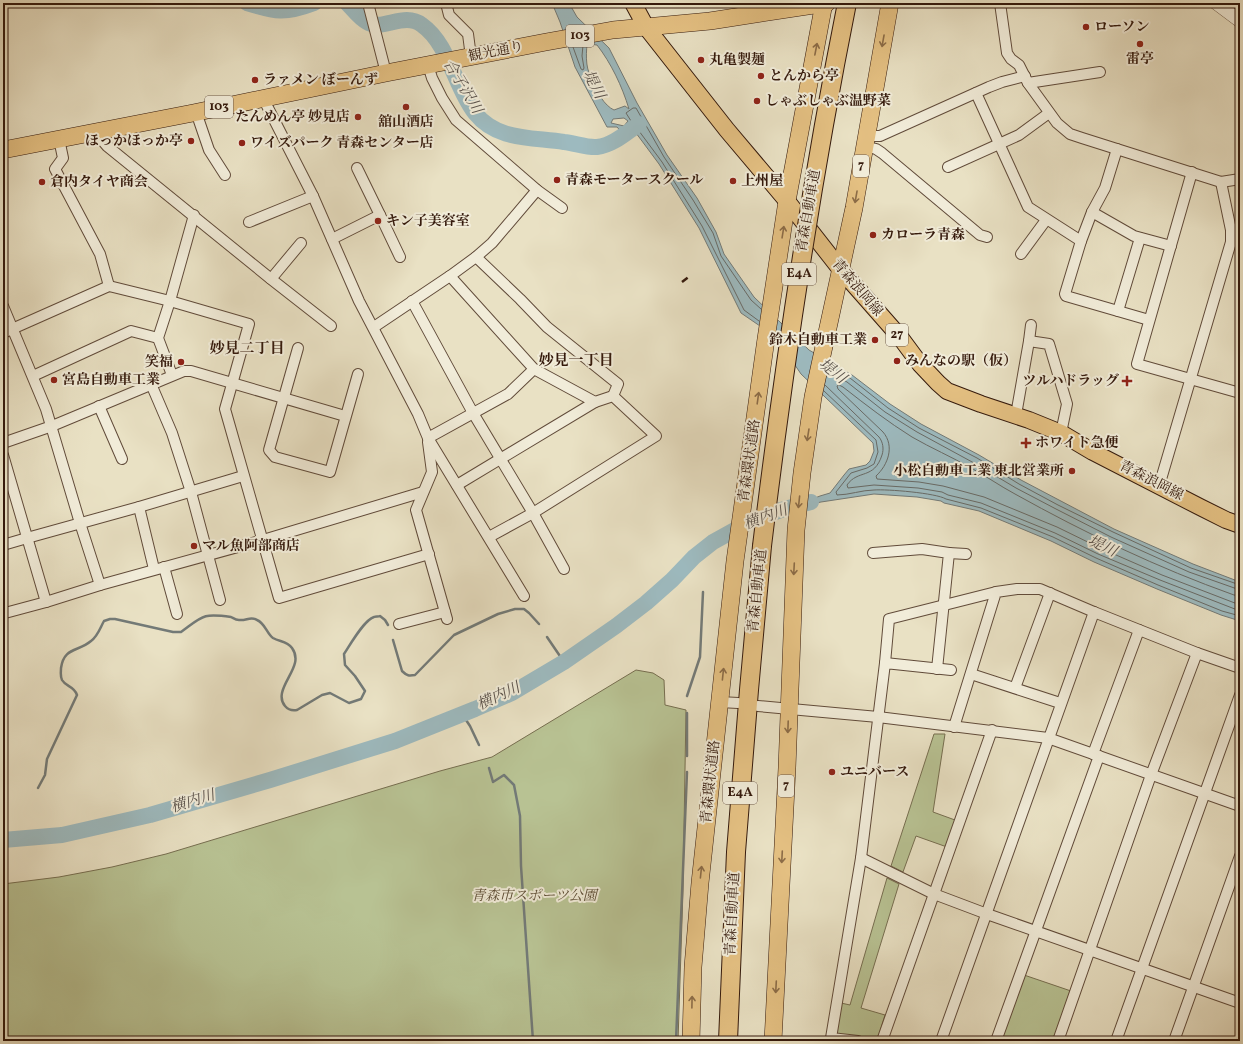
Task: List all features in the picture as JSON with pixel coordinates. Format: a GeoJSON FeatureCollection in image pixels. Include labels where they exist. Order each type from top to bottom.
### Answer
{"type":"FeatureCollection","features":[{"type":"Feature","properties":{"kind":"highway","name":"観光通り"},"geometry":{"type":"LineString","coordinates":[[3,150],[386,73],[613,30],[710,21],[825,3]]}},
{"type":"Feature","properties":{"kind":"highway","name":"青森環状道路"},"geometry":{"type":"LineString","coordinates":[[691,1041],[693,967],[700,883],[736,561],[766,339],[787,201],[825,3]]}},
{"type":"Feature","properties":{"kind":"highway","name":"青森自動車道"},"geometry":{"type":"LineString","coordinates":[[728,1041],[736,852],[762,546],[778,418],[802,253],[847,3]]}},
{"type":"Feature","properties":{"kind":"highway","name":"7"},"geometry":{"type":"LineString","coordinates":[[773,1041],[796,530],[802,473],[814,397],[841,270],[890,3]]}},
{"type":"Feature","properties":{"kind":"main road","name":"青森浪岡線"},"geometry":{"type":"LineString","coordinates":[[633,3],[646,27],[727,130],[787,201],[841,270],[900,337],[920,364],[938,383],[947,390],[980,404],[1016,415],[1061,433],[1159,486],[1226,520],[1240,525]]}},
{"type":"Feature","properties":{"kind":"street"},"geometry":{"type":"LineString","coordinates":[[368,3],[386,73]]}},
{"type":"Feature","properties":{"kind":"street"},"geometry":{"type":"LineString","coordinates":[[446,3],[449,14],[468,34],[469,57]]}},
{"type":"Feature","properties":{"kind":"street"},"geometry":{"type":"LineString","coordinates":[[1000,3],[1007,53],[1011,59],[1019,65],[1026,79],[1049,113],[1057,123],[1070,134],[1221,182],[1240,179]]}},
{"type":"Feature","properties":{"kind":"street"},"geometry":{"type":"LineString","coordinates":[[1216,3],[1240,21]]}},
{"type":"Feature","properties":{"kind":"street"},"geometry":{"type":"LineString","coordinates":[[431,65],[432,78],[442,98],[456,120],[537,190],[562,208]]}},
{"type":"Feature","properties":{"kind":"street"},"geometry":{"type":"LineString","coordinates":[[865,141],[880,136],[1002,82],[1100,72]]}},
{"type":"Feature","properties":{"kind":"street"},"geometry":{"type":"LineString","coordinates":[[976,93],[1028,207],[1080,241]]}},
{"type":"Feature","properties":{"kind":"street"},"geometry":{"type":"LineString","coordinates":[[263,98],[313,196],[359,301],[374,327],[418,414],[428,438],[524,596]]}},
{"type":"Feature","properties":{"kind":"street"},"geometry":{"type":"LineString","coordinates":[[196,112],[209,150],[225,175]]}},
{"type":"Feature","properties":{"kind":"street"},"geometry":{"type":"LineString","coordinates":[[948,167],[1018,134],[1049,113]]}},
{"type":"Feature","properties":{"kind":"street"},"geometry":{"type":"LineString","coordinates":[[95,132],[107,146],[331,326]]}},
{"type":"Feature","properties":{"kind":"street"},"geometry":{"type":"LineString","coordinates":[[59,139],[63,158],[55,169],[100,254],[109,286]]}},
{"type":"Feature","properties":{"kind":"street"},"geometry":{"type":"LineString","coordinates":[[865,141],[882,153],[980,235],[987,237]]}},
{"type":"Feature","properties":{"kind":"street"},"geometry":{"type":"LineString","coordinates":[[1117,149],[1105,188],[1092,212],[1080,241],[1065,294],[1066,296],[1149,320]]}},
{"type":"Feature","properties":{"kind":"street"},"geometry":{"type":"LineString","coordinates":[[356,168],[400,257]]}},
{"type":"Feature","properties":{"kind":"street"},"geometry":{"type":"LineString","coordinates":[[1192,172],[1137,364],[1240,393]]}},
{"type":"Feature","properties":{"kind":"street"},"geometry":{"type":"LineString","coordinates":[[1159,486],[1227,255],[1236,230],[1221,182]]}},
{"type":"Feature","properties":{"kind":"street"},"geometry":{"type":"LineString","coordinates":[[374,327],[476,257],[492,243],[537,190]]}},
{"type":"Feature","properties":{"kind":"street"},"geometry":{"type":"LineString","coordinates":[[250,222],[313,196]]}},
{"type":"Feature","properties":{"kind":"street"},"geometry":{"type":"LineString","coordinates":[[1092,212],[1128,233],[1140,238],[1171,246]]}},
{"type":"Feature","properties":{"kind":"street"},"geometry":{"type":"LineString","coordinates":[[172,375],[158,338],[194,215]]}},
{"type":"Feature","properties":{"kind":"street"},"geometry":{"type":"LineString","coordinates":[[332,239],[380,215]]}},
{"type":"Feature","properties":{"kind":"street"},"geometry":{"type":"LineString","coordinates":[[1021,254],[1046,220]]}},
{"type":"Feature","properties":{"kind":"street"},"geometry":{"type":"LineString","coordinates":[[1118,311],[1140,238]]}},
{"type":"Feature","properties":{"kind":"street"},"geometry":{"type":"LineString","coordinates":[[271,279],[301,243]]}},
{"type":"Feature","properties":{"kind":"street"},"geometry":{"type":"LineString","coordinates":[[457,485],[596,402],[613,396],[618,384],[547,328],[520,299],[476,257]]}},
{"type":"Feature","properties":{"kind":"street"},"geometry":{"type":"LineString","coordinates":[[450,276],[534,369],[596,402]]}},
{"type":"Feature","properties":{"kind":"street"},"geometry":{"type":"LineString","coordinates":[[8,331],[109,286],[170,301],[249,324],[231,383],[225,409],[279,598],[429,554]]}},
{"type":"Feature","properties":{"kind":"street"},"geometry":{"type":"LineString","coordinates":[[412,301],[473,413],[533,513],[564,569]]}},
{"type":"Feature","properties":{"kind":"street"},"geometry":{"type":"LineString","coordinates":[[3,306],[8,331],[33,376],[52,426],[80,523],[100,585]]}},
{"type":"Feature","properties":{"kind":"street"},"geometry":{"type":"LineString","coordinates":[[1016,415],[1031,325]]}},
{"type":"Feature","properties":{"kind":"street"},"geometry":{"type":"LineString","coordinates":[[33,376],[131,331],[158,338]]}},
{"type":"Feature","properties":{"kind":"street"},"geometry":{"type":"LineString","coordinates":[[1029,341],[1049,344],[1067,404],[1061,433]]}},
{"type":"Feature","properties":{"kind":"street"},"geometry":{"type":"LineString","coordinates":[[298,348],[269,450],[274,457],[330,472],[358,374]]}},
{"type":"Feature","properties":{"kind":"street"},"geometry":{"type":"LineString","coordinates":[[428,438],[508,394],[534,369]]}},
{"type":"Feature","properties":{"kind":"street"},"geometry":{"type":"LineString","coordinates":[[4,441],[52,426],[184,371],[191,371],[345,416]]}},
{"type":"Feature","properties":{"kind":"street"},"geometry":{"type":"LineString","coordinates":[[151,384],[172,433],[191,492],[220,600]]}},
{"type":"Feature","properties":{"kind":"street"},"geometry":{"type":"LineString","coordinates":[[489,537],[533,513],[656,436],[613,396]]}},
{"type":"Feature","properties":{"kind":"street"},"geometry":{"type":"LineString","coordinates":[[99,406],[122,459]]}},
{"type":"Feature","properties":{"kind":"street"},"geometry":{"type":"LineString","coordinates":[[399,624],[446,616],[416,510],[432,472],[428,438]]}},
{"type":"Feature","properties":{"kind":"street"},"geometry":{"type":"LineString","coordinates":[[3,455],[46,602]]}},
{"type":"Feature","properties":{"kind":"street"},"geometry":{"type":"LineString","coordinates":[[3,545],[243,476]]}},
{"type":"Feature","properties":{"kind":"street"},"geometry":{"type":"LineString","coordinates":[[5,613],[159,568],[262,540],[423,492]]}},
{"type":"Feature","properties":{"kind":"street"},"geometry":{"type":"LineString","coordinates":[[139,507],[159,568],[177,614]]}},
{"type":"Feature","properties":{"kind":"street"},"geometry":{"type":"LineString","coordinates":[[873,553],[922,549],[966,554]]}},
{"type":"Feature","properties":{"kind":"street"},"geometry":{"type":"LineString","coordinates":[[937,669],[949,553]]}},
{"type":"Feature","properties":{"kind":"street"},"geometry":{"type":"LineString","coordinates":[[858,1041],[831,1038],[861,858],[889,619],[996,592],[1040,589],[1197,653],[1240,668]]}},
{"type":"Feature","properties":{"kind":"street"},"geometry":{"type":"LineString","coordinates":[[954,727],[996,592]]}},
{"type":"Feature","properties":{"kind":"street"},"geometry":{"type":"LineString","coordinates":[[1015,688],[1050,593]]}},
{"type":"Feature","properties":{"kind":"street"},"geometry":{"type":"LineString","coordinates":[[941,1041],[987,914],[1060,703],[1094,612]]}},
{"type":"Feature","properties":{"kind":"street"},"geometry":{"type":"LineString","coordinates":[[996,1041],[1139,630]]}},
{"type":"Feature","properties":{"kind":"street"},"geometry":{"type":"LineString","coordinates":[[1058,1041],[1151,775],[1197,653]]}},
{"type":"Feature","properties":{"kind":"street"},"geometry":{"type":"LineString","coordinates":[[885,663],[951,670]]}},
{"type":"Feature","properties":{"kind":"street"},"geometry":{"type":"LineString","coordinates":[[971,674],[1060,703]]}},
{"type":"Feature","properties":{"kind":"street"},"geometry":{"type":"LineString","coordinates":[[1116,1041],[1240,695]]}},
{"type":"Feature","properties":{"kind":"street"},"geometry":{"type":"LineString","coordinates":[[720,702],[738,703]]}},
{"type":"Feature","properties":{"kind":"street"},"geometry":{"type":"LineString","coordinates":[[758,706],[878,716],[1048,738],[1240,806]]}},
{"type":"Feature","properties":{"kind":"street"},"geometry":{"type":"LineString","coordinates":[[883,1041],[992,730]]}},
{"type":"Feature","properties":{"kind":"street"},"geometry":{"type":"LineString","coordinates":[[1174,1041],[1240,856]]}},
{"type":"Feature","properties":{"kind":"street"},"geometry":{"type":"LineString","coordinates":[[861,858],[934,894],[1240,1003]]}},
{"type":"Feature","properties":{"kind":"green space","name":"青森市スポーツ公園"},"geometry":{"type":"Polygon","coordinates":[[[636,670],[653,673],[664,680],[665,705],[686,710],[683,890],[678,1041],[3,1041],[3,884],[59,877],[112,867],[166,854],[440,771],[492,757],[636,670]]]}},
{"type":"Feature","properties":{"kind":"green space"},"geometry":{"type":"Polygon","coordinates":[[[934,734],[945,734],[933,812],[955,820],[947,847],[916,836],[903,872],[891,866],[934,734]]]}},
{"type":"Feature","properties":{"kind":"green space"},"geometry":{"type":"Polygon","coordinates":[[[887,878],[899,884],[861,1008],[885,1015],[878,1038],[839,1035],[836,1031],[841,1003],[850,1005],[887,878]]]}},
{"type":"Feature","properties":{"kind":"green space"},"geometry":{"type":"Polygon","coordinates":[[[1024,975],[1071,991],[1053,1041],[1001,1041],[1024,975]]]}},
{"type":"Feature","properties":{"kind":"water","name":"堤川"},"geometry":{"type":"Polygon","coordinates":[[[552,3],[569,3],[577,17],[609,48],[637,103],[667,155],[697,198],[716,232],[724,254],[754,297],[809,350],[852,375],[890,404],[921,424],[979,455],[1021,480],[1114,529],[1193,564],[1240,582],[1240,621],[1221,615],[1157,589],[1094,562],[1051,541],[979,511],[941,501],[917,497],[874,494],[821,502],[785,510],[830,493],[849,469],[866,465],[870,461],[874,451],[873,443],[801,374],[776,337],[741,313],[699,228],[659,164],[636,133],[625,136],[617,127],[607,127],[575,67],[552,3]],[[587,44],[586,59],[589,74],[595,81],[595,85],[601,98],[614,110],[625,106],[629,109],[623,92],[607,59],[597,45],[587,44]],[[624,118],[613,119],[611,123],[624,126],[628,121],[624,118]]]}},
{"type":"Feature","properties":{"kind":"waterway","name":"合子沢川"},"geometry":{"type":"LineString","coordinates":[[247,3],[273,10],[295,9],[314,3]]}},
{"type":"Feature","properties":{"kind":"waterway","name":"合子沢川"},"geometry":{"type":"LineString","coordinates":[[347,3],[361,18],[373,24],[379,25],[408,20],[415,21],[422,25],[439,43],[468,103],[475,113],[494,129],[516,136],[597,147],[614,141],[639,124]]}},
{"type":"Feature","properties":{"kind":"waterway","name":"横内川"},"geometry":{"type":"LineString","coordinates":[[3,840],[62,835],[150,815],[395,741],[475,709],[512,693],[564,662],[616,626],[646,603],[672,580],[694,557],[713,542],[751,521],[781,510],[811,502]]}},
{"type":"Feature","properties":{"kind":"waterway","name":"横内川"},"geometry":{"type":"LineString","coordinates":[[707,554],[708,546]]}},
{"type":"Feature","properties":{"kind":"waterway"},"geometry":{"type":"LineString","coordinates":[[687,696],[700,657],[703,592]]}},
{"type":"Feature","properties":{"kind":"waterway"},"geometry":{"type":"LineString","coordinates":[[393,640],[402,671],[407,675],[415,675],[454,635],[498,614],[515,609],[524,609],[539,624]]}},
{"type":"Feature","properties":{"kind":"waterway"},"geometry":{"type":"LineString","coordinates":[[38,788],[45,775],[47,759],[77,695],[76,692],[62,680],[61,668],[63,661],[68,653],[93,639],[104,621],[115,619],[173,632],[181,632],[199,619],[214,615],[231,617],[239,620],[255,619],[260,621],[273,638],[286,643],[292,648],[295,654],[296,659],[282,693],[283,703],[290,710],[297,710],[322,695],[330,693],[349,703],[361,699],[365,691],[355,676],[345,665],[344,654],[358,633],[370,619],[380,616],[388,625]]}},
{"type":"Feature","properties":{"kind":"waterway"},"geometry":{"type":"LineString","coordinates":[[547,637],[564,662]]}},
{"type":"Feature","properties":{"kind":"waterway"},"geometry":{"type":"LineString","coordinates":[[687,713],[687,756]]}},
{"type":"Feature","properties":{"kind":"waterway"},"geometry":{"type":"LineString","coordinates":[[462,714],[470,726],[479,745]]}},
{"type":"Feature","properties":{"kind":"waterway"},"geometry":{"type":"LineString","coordinates":[[489,768],[493,782],[504,775],[514,785],[520,816],[521,866],[533,1041]]}},
{"type":"Feature","properties":{"kind":"waterway"},"geometry":{"type":"LineString","coordinates":[[676,1041],[687,772]]}},
{"type":"Feature","properties":{"kind":"railway"},"geometry":{"type":"LineString","coordinates":[[682,282],[690,276]]}},
{"type":"Feature","properties":{"kind":"place","name":"ローソン"},"geometry":{"type":"Point","coordinates":[1086,27]}},
{"type":"Feature","properties":{"kind":"place","name":"雷亭"},"geometry":{"type":"Point","coordinates":[1140,44]}},
{"type":"Feature","properties":{"kind":"place","name":"丸亀製麺"},"geometry":{"type":"Point","coordinates":[701,60]}},
{"type":"Feature","properties":{"kind":"place","name":"とんから亭"},"geometry":{"type":"Point","coordinates":[761,76]}},
{"type":"Feature","properties":{"kind":"place","name":"ラァメン ぼーんず"},"geometry":{"type":"Point","coordinates":[255,80]}},
{"type":"Feature","properties":{"kind":"place","name":"しゃぶしゃぶ温野菜"},"geometry":{"type":"Point","coordinates":[757,101]}},
{"type":"Feature","properties":{"kind":"place","name":"舘山酒店"},"geometry":{"type":"Point","coordinates":[406,107]}},
{"type":"Feature","properties":{"kind":"place","name":"たんめん亭 妙見店"},"geometry":{"type":"Point","coordinates":[358,117]}},
{"type":"Feature","properties":{"kind":"place","name":"ほっかほっか亭"},"geometry":{"type":"Point","coordinates":[191,141]}},
{"type":"Feature","properties":{"kind":"place","name":"ワイズパーク 青森センター店"},"geometry":{"type":"Point","coordinates":[242,143]}},
{"type":"Feature","properties":{"kind":"place","name":"青森モータースクール"},"geometry":{"type":"Point","coordinates":[557,180]}},
{"type":"Feature","properties":{"kind":"place","name":"上州屋"},"geometry":{"type":"Point","coordinates":[733,181]}},
{"type":"Feature","properties":{"kind":"place","name":"倉内タイヤ商会"},"geometry":{"type":"Point","coordinates":[42,182]}},
{"type":"Feature","properties":{"kind":"place","name":"キン子美容室"},"geometry":{"type":"Point","coordinates":[378,221]}},
{"type":"Feature","properties":{"kind":"place","name":"カローラ青森"},"geometry":{"type":"Point","coordinates":[873,235]}},
{"type":"Feature","properties":{"kind":"place","name":"鈴木自動車工業"},"geometry":{"type":"Point","coordinates":[875,340]}},
{"type":"Feature","properties":{"kind":"place","name":"みんなの駅（仮）"},"geometry":{"type":"Point","coordinates":[897,361]}},
{"type":"Feature","properties":{"kind":"place","name":"笑福"},"geometry":{"type":"Point","coordinates":[181,362]}},
{"type":"Feature","properties":{"kind":"place","name":"宮島自動車工業"},"geometry":{"type":"Point","coordinates":[54,380]}},
{"type":"Feature","properties":{"kind":"place","name":"ツルハドラッグ"},"geometry":{"type":"Point","coordinates":[1127,381]}},
{"type":"Feature","properties":{"kind":"place","name":"ホワイト急便"},"geometry":{"type":"Point","coordinates":[1026,443]}},
{"type":"Feature","properties":{"kind":"place","name":"小松自動車工業 東北営業所"},"geometry":{"type":"Point","coordinates":[1072,471]}},
{"type":"Feature","properties":{"kind":"place","name":"マル魚阿部商店"},"geometry":{"type":"Point","coordinates":[194,546]}},
{"type":"Feature","properties":{"kind":"place","name":"ユニバース"},"geometry":{"type":"Point","coordinates":[832,772]}},
{"type":"Feature","properties":{"kind":"district","name":"妙見二丁目"},"geometry":{"type":"Point","coordinates":[247,349]}},
{"type":"Feature","properties":{"kind":"district","name":"妙見一丁目"},"geometry":{"type":"Point","coordinates":[576,361]}}]}
